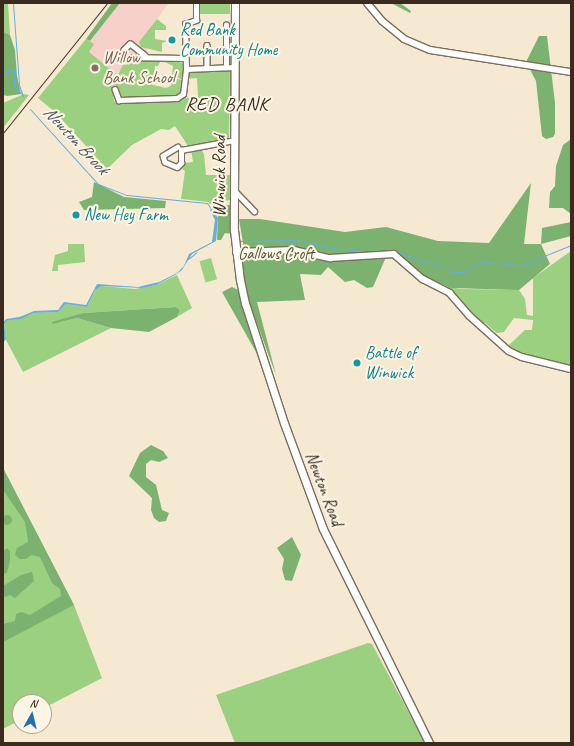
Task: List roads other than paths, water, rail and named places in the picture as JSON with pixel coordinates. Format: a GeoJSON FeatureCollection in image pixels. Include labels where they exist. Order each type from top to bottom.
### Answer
{"type":"FeatureCollection","features":[{"type":"Feature","properties":{"kind":"main road","name":"Winwick Road"},"geometry":{"type":"LineString","coordinates":[[234,230],[235,3]]}},
{"type":"Feature","properties":{"kind":"main road"},"geometry":{"type":"LineString","coordinates":[[367,3],[382,21],[404,39],[430,50],[571,72]]}},
{"type":"Feature","properties":{"kind":"main road","name":"Newton Road"},"geometry":{"type":"LineString","coordinates":[[234,230],[236,252],[249,315],[318,518],[429,743]]}},
{"type":"Feature","properties":{"kind":"street"},"geometry":{"type":"LineString","coordinates":[[115,89],[118,100],[176,98],[183,94],[186,70],[184,58],[185,24],[196,20],[196,3]]}},
{"type":"Feature","properties":{"kind":"street"},"geometry":{"type":"LineString","coordinates":[[226,25],[226,67]]}},
{"type":"Feature","properties":{"kind":"street"},"geometry":{"type":"LineString","coordinates":[[145,56],[130,44],[124,50],[123,57],[145,56],[184,58]]}},
{"type":"Feature","properties":{"kind":"street"},"geometry":{"type":"LineString","coordinates":[[206,45],[207,68]]}},
{"type":"Feature","properties":{"kind":"street"},"geometry":{"type":"LineString","coordinates":[[186,70],[226,67],[235,68]]}},
{"type":"Feature","properties":{"kind":"street"},"geometry":{"type":"LineString","coordinates":[[178,147],[163,156],[165,162],[177,167],[181,163],[181,150],[235,140]]}},
{"type":"Feature","properties":{"kind":"street"},"geometry":{"type":"LineString","coordinates":[[234,191],[254,210]]}},
{"type":"Feature","properties":{"kind":"street"},"geometry":{"type":"LineString","coordinates":[[236,252],[294,250],[330,258],[394,254],[423,279],[450,293],[470,316],[509,351],[522,357],[571,369]]}},
{"type":"Feature","properties":{"kind":"water"},"geometry":{"type":"Polygon","coordinates":[[[213,208],[218,218],[216,241],[192,254],[182,270],[175,275],[156,285],[142,288],[102,286],[95,290],[87,307],[66,304],[58,312],[33,313],[21,319],[8,320],[4,324],[6,339],[3,343],[3,323],[6,319],[20,317],[34,311],[58,310],[64,302],[86,305],[97,284],[138,287],[159,282],[177,273],[184,266],[189,254],[212,242],[215,220],[210,210],[213,208]]]}},
{"type":"Feature","properties":{"kind":"waterway","name":"Newton Brook"},"geometry":{"type":"LineString","coordinates":[[13,3],[19,85],[23,96]]}},
{"type":"Feature","properties":{"kind":"waterway"},"geometry":{"type":"LineString","coordinates":[[3,75],[8,70],[14,70],[14,86],[22,94]]}},
{"type":"Feature","properties":{"kind":"waterway","name":"Newton Brook"},"geometry":{"type":"LineString","coordinates":[[30,109],[98,184],[127,195],[207,203],[211,209]]}},
{"type":"Feature","properties":{"kind":"waterway","name":"Newton Brook"},"geometry":{"type":"LineString","coordinates":[[239,241],[295,240],[333,248],[374,252],[389,249],[424,262],[444,265],[451,272],[463,272],[481,262],[522,265],[571,245]]}},
{"type":"Feature","properties":{"kind":"waterway","name":"Newton Brook"},"geometry":{"type":"LineString","coordinates":[[188,259],[197,252]]}},
{"type":"Feature","properties":{"kind":"railway"},"geometry":{"type":"LineString","coordinates":[[3,133],[107,3]]}},
{"type":"Feature","properties":{"kind":"place","name":"Red Bank Community Home"},"geometry":{"type":"Point","coordinates":[172,40]}},
{"type":"Feature","properties":{"kind":"place","name":"Willow Bank School"},"geometry":{"type":"Point","coordinates":[95,68]}},
{"type":"Feature","properties":{"kind":"place","name":"New Hey Farm"},"geometry":{"type":"Point","coordinates":[76,215]}},
{"type":"Feature","properties":{"kind":"place","name":"Battle of Winwick"},"geometry":{"type":"Point","coordinates":[357,363]}},
{"type":"Feature","properties":{"kind":"district","name":"RED BANK"},"geometry":{"type":"Point","coordinates":[227,105]}},
{"type":"Feature","properties":{"kind":"park label","name":"Gallows Croft"},"geometry":{"type":"Point","coordinates":[276,254]}}]}
